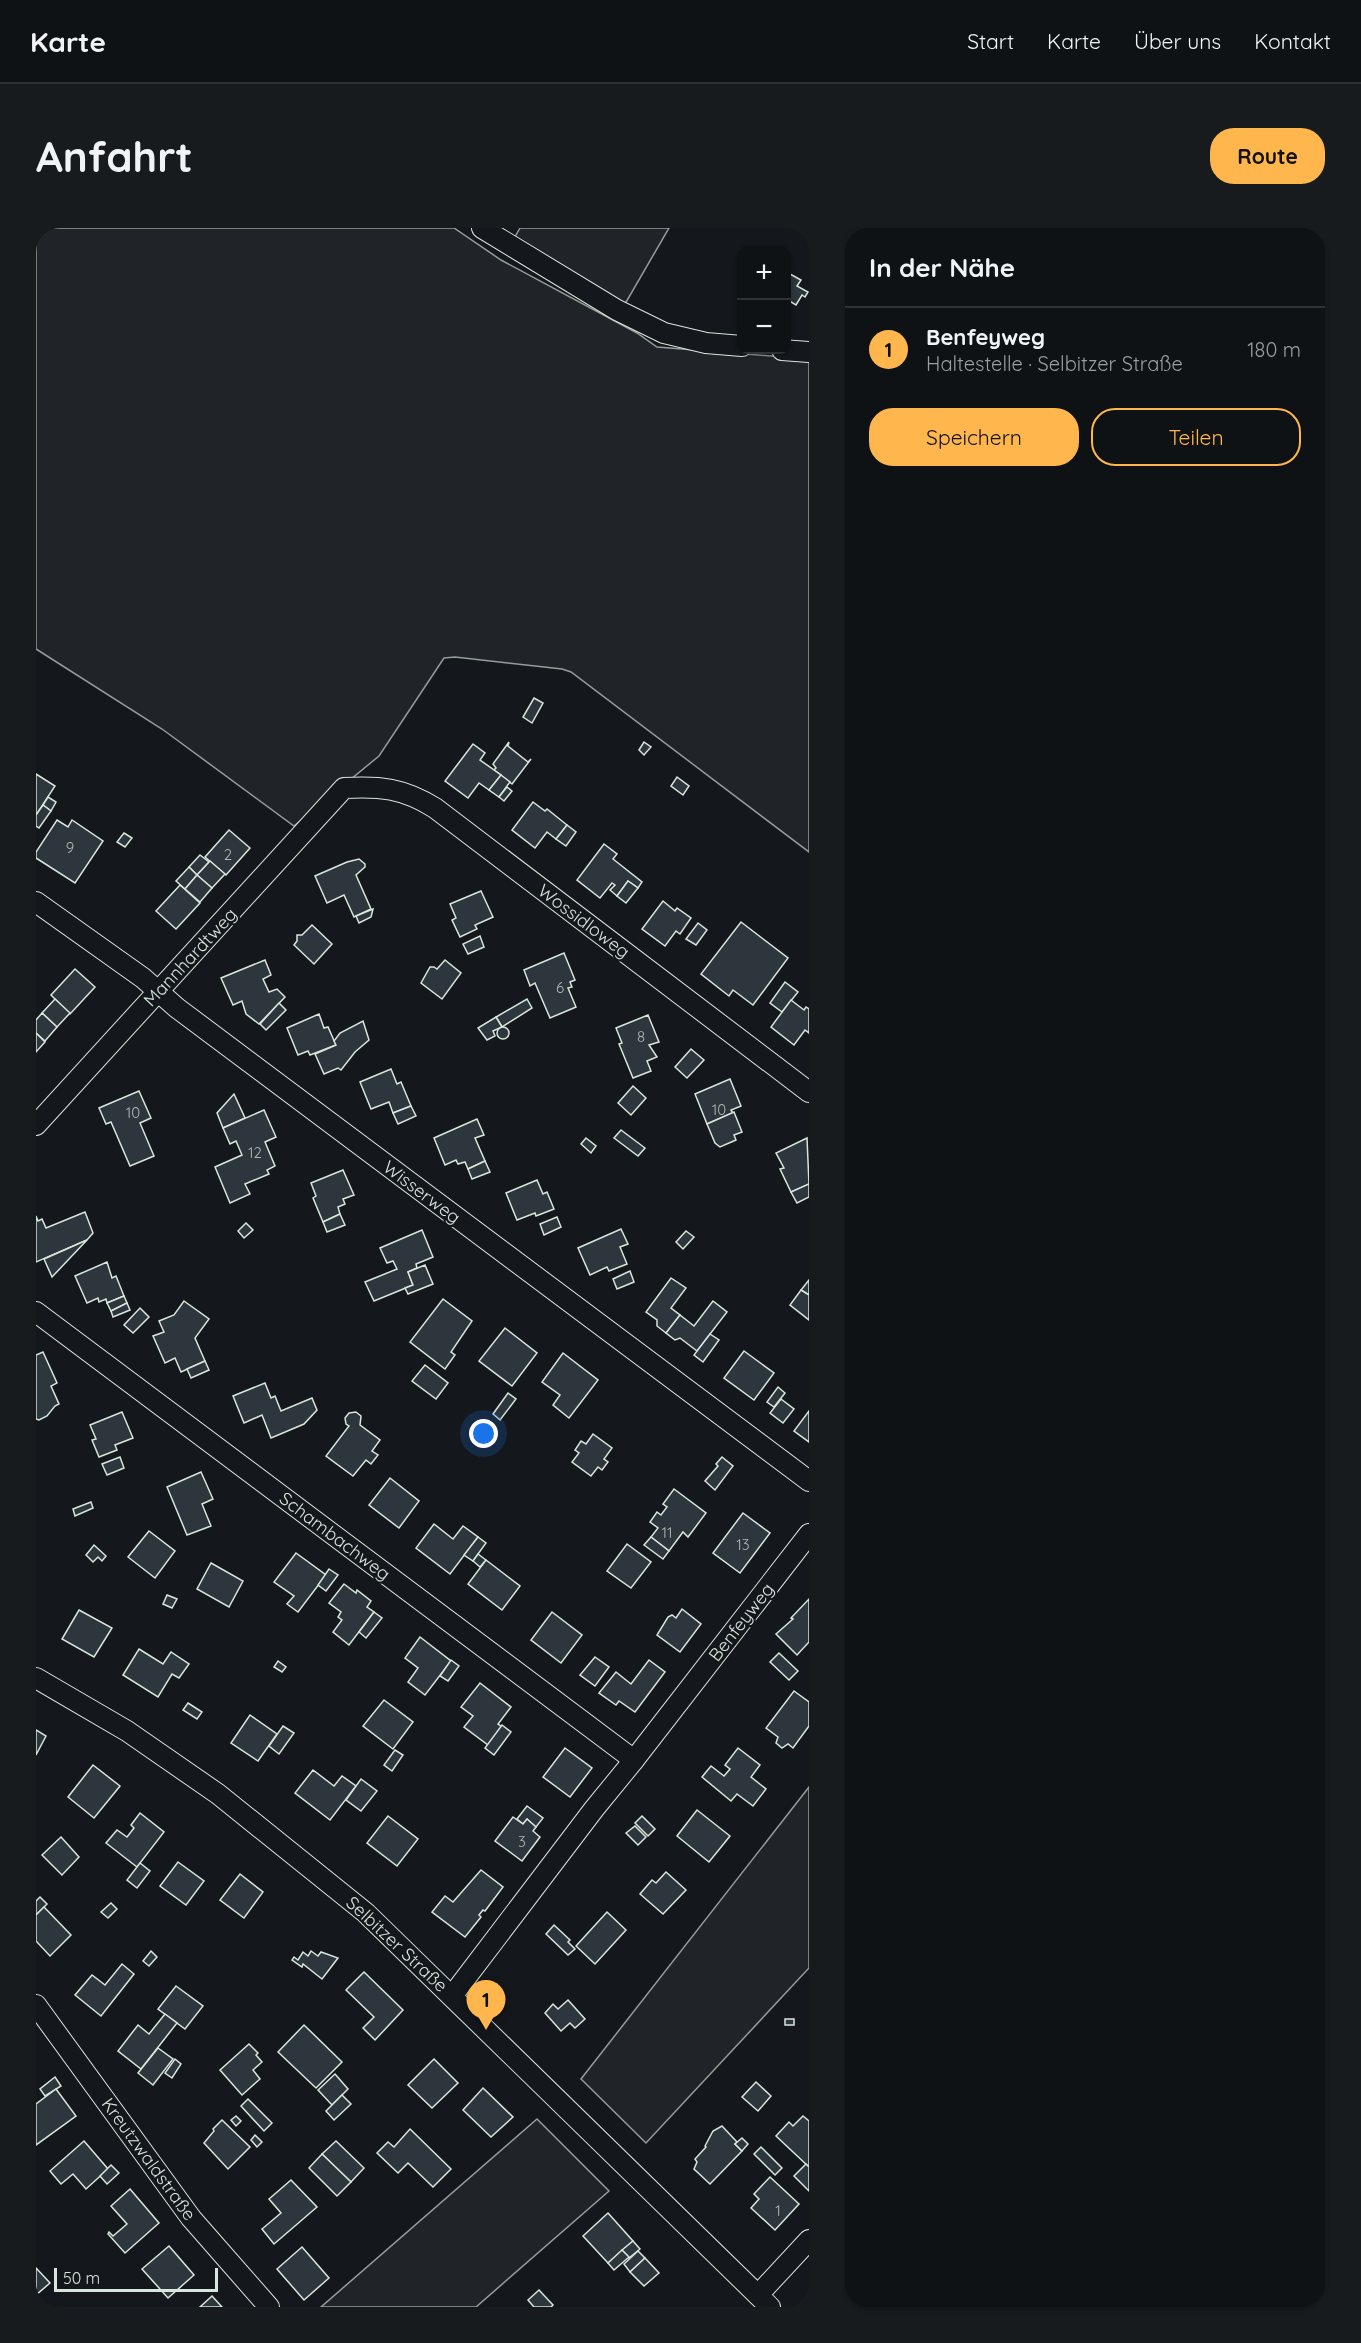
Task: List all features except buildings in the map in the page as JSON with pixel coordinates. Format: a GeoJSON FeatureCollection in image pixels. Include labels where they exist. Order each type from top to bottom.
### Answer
{"type":"FeatureCollection","features":[{"type":"Feature","properties":{"kind":"street"},"geometry":{"type":"LineString","coordinates":[[482,228],[617,310],[664,333],[706,343],[737,346]]}},
{"type":"Feature","properties":{"kind":"street"},"geometry":{"type":"LineString","coordinates":[[791,351],[809,352]]}},
{"type":"Feature","properties":{"kind":"street","name":"Wossidloweg"},"geometry":{"type":"LineString","coordinates":[[344,789],[373,787],[396,789],[419,798],[435,808],[809,1092]]}},
{"type":"Feature","properties":{"kind":"street","name":"Mannhardtweg"},"geometry":{"type":"LineString","coordinates":[[36,1125],[344,789]]}},
{"type":"Feature","properties":{"kind":"street","name":"Wisserweg"},"geometry":{"type":"LineString","coordinates":[[36,902],[143,978],[177,1008],[809,1481]]}},
{"type":"Feature","properties":{"kind":"street","name":"Schambachweg"},"geometry":{"type":"LineString","coordinates":[[36,1312],[634,1760]]}},
{"type":"Feature","properties":{"kind":"street","name":"Benfeyweg"},"geometry":{"type":"LineString","coordinates":[[452,1996],[587,1817],[809,1534]]}},
{"type":"Feature","properties":{"kind":"street","name":"Selbitzer Straße"},"geometry":{"type":"LineString","coordinates":[[36,1678],[127,1731],[218,1794],[366,1913],[764,2301]]}},
{"type":"Feature","properties":{"kind":"street","name":"Kreutzwaldstraße"},"geometry":{"type":"LineString","coordinates":[[36,2005],[192,2218],[269,2307]]}},
{"type":"Feature","properties":{"kind":"street"},"geometry":{"type":"LineString","coordinates":[[764,2301],[809,2240]]}},
{"type":"Feature","properties":{"kind":"shaded area"},"geometry":{"type":"Polygon","coordinates":[[[36,228],[454,228],[501,260],[637,333],[657,347],[809,359],[809,852],[571,672],[562,669],[455,657],[444,658],[379,756],[294,826],[162,729],[36,649],[36,228]]]}},
{"type":"Feature","properties":{"kind":"shaded area"},"geometry":{"type":"Polygon","coordinates":[[[520,228],[669,228],[625,304],[511,244],[520,228]]]}},
{"type":"Feature","properties":{"kind":"shaded area"},"geometry":{"type":"Polygon","coordinates":[[[809,1787],[809,1968],[646,2143],[581,2079],[809,1787]]]}},
{"type":"Feature","properties":{"kind":"shaded area"},"geometry":{"type":"Polygon","coordinates":[[[537,2119],[609,2191],[476,2307],[321,2307],[537,2119]]]}},
{"type":"Feature","properties":{"kind":"place","name":"Benfeyweg"},"geometry":{"type":"Point","coordinates":[486,2030]}}]}
